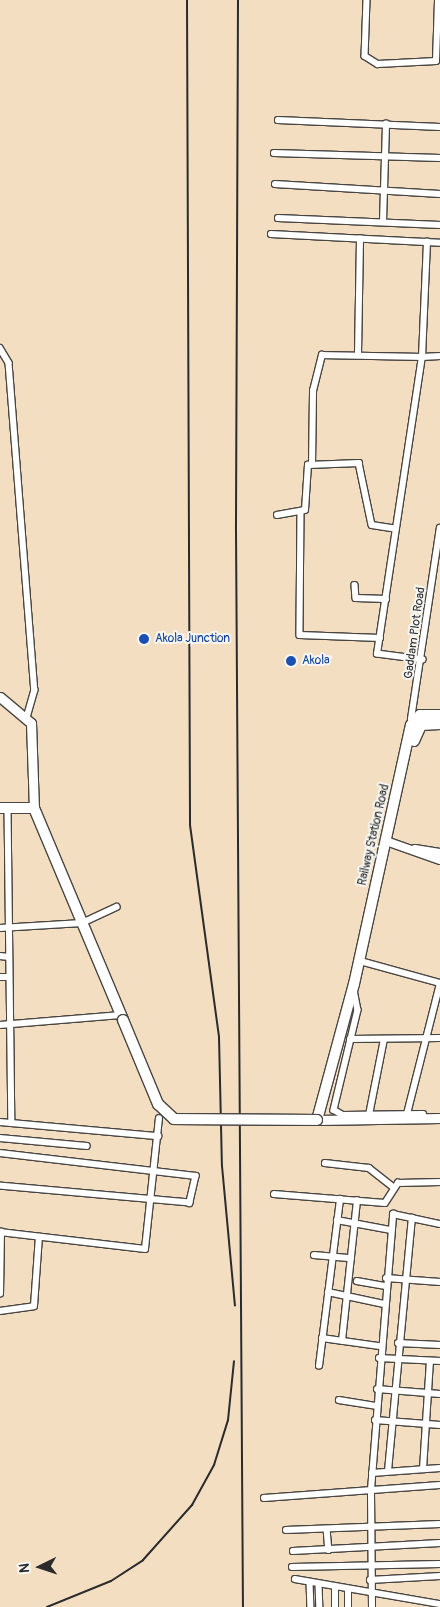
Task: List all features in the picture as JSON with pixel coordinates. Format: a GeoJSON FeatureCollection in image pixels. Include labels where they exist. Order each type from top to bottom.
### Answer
{"type":"FeatureCollection","features":[{"type":"Feature","properties":{"kind":"highway"},"geometry":{"type":"LineString","coordinates":[[417,723],[424,714],[440,716]]}},
{"type":"Feature","properties":{"kind":"highway"},"geometry":{"type":"LineString","coordinates":[[417,723],[440,724]]}},
{"type":"Feature","properties":{"kind":"highway","name":"Railway Station Road"},"geometry":{"type":"LineString","coordinates":[[317,1120],[350,1002],[417,723]]}},
{"type":"Feature","properties":{"kind":"highway"},"geometry":{"type":"LineString","coordinates":[[4,808],[34,808],[158,1104],[174,1119],[317,1120]]}},
{"type":"Feature","properties":{"kind":"highway","name":"Railway Station Road"},"geometry":{"type":"LineString","coordinates":[[354,986],[364,962],[389,842]]}},
{"type":"Feature","properties":{"kind":"main road"},"geometry":{"type":"LineString","coordinates":[[0,696],[27,718],[35,752],[34,808]]}},
{"type":"Feature","properties":{"kind":"main road"},"geometry":{"type":"LineString","coordinates":[[317,1120],[440,1116]]}},
{"type":"Feature","properties":{"kind":"street"},"geometry":{"type":"LineString","coordinates":[[367,0],[365,56],[378,64],[436,62],[438,0]]}},
{"type":"Feature","properties":{"kind":"street"},"geometry":{"type":"LineString","coordinates":[[278,120],[440,127]]}},
{"type":"Feature","properties":{"kind":"street"},"geometry":{"type":"LineString","coordinates":[[383,222],[386,124]]}},
{"type":"Feature","properties":{"kind":"street"},"geometry":{"type":"LineString","coordinates":[[274,153],[440,158]]}},
{"type":"Feature","properties":{"kind":"street"},"geometry":{"type":"LineString","coordinates":[[275,184],[440,194]]}},
{"type":"Feature","properties":{"kind":"street"},"geometry":{"type":"LineString","coordinates":[[278,218],[440,225]]}},
{"type":"Feature","properties":{"kind":"street"},"geometry":{"type":"LineString","coordinates":[[272,234],[440,243]]}},
{"type":"Feature","properties":{"kind":"street"},"geometry":{"type":"LineString","coordinates":[[358,354],[360,238]]}},
{"type":"Feature","properties":{"kind":"street"},"geometry":{"type":"LineString","coordinates":[[423,660],[378,654],[422,357],[427,242]]}},
{"type":"Feature","properties":{"kind":"street"},"geometry":{"type":"LineString","coordinates":[[0,348],[9,363],[35,690],[27,718]]}},
{"type":"Feature","properties":{"kind":"street"},"geometry":{"type":"LineString","coordinates":[[312,465],[313,391],[320,378],[320,357],[358,354],[440,356]]}},
{"type":"Feature","properties":{"kind":"street"},"geometry":{"type":"LineString","coordinates":[[278,515],[306,509],[307,466],[361,463],[372,525],[396,529]]}},
{"type":"Feature","properties":{"kind":"street"},"geometry":{"type":"LineString","coordinates":[[301,511],[300,635],[380,638]]}},
{"type":"Feature","properties":{"kind":"street","name":"Gaddam Plot Road"},"geometry":{"type":"LineString","coordinates":[[417,723],[423,660],[437,578],[440,528]]}},
{"type":"Feature","properties":{"kind":"street"},"geometry":{"type":"LineString","coordinates":[[355,585],[356,598],[386,599]]}},
{"type":"Feature","properties":{"kind":"street"},"geometry":{"type":"LineString","coordinates":[[4,808],[9,928],[12,1123]]}},
{"type":"Feature","properties":{"kind":"street"},"geometry":{"type":"LineString","coordinates":[[389,842],[440,853]]}},
{"type":"Feature","properties":{"kind":"street"},"geometry":{"type":"LineString","coordinates":[[415,849],[440,860]]}},
{"type":"Feature","properties":{"kind":"street"},"geometry":{"type":"LineString","coordinates":[[0,928],[82,923],[116,907]]}},
{"type":"Feature","properties":{"kind":"street"},"geometry":{"type":"LineString","coordinates":[[0,956],[9,957]]}},
{"type":"Feature","properties":{"kind":"street"},"geometry":{"type":"LineString","coordinates":[[364,962],[440,983],[424,1038],[407,1114]]}},
{"type":"Feature","properties":{"kind":"street"},"geometry":{"type":"LineString","coordinates":[[0,977],[10,977]]}},
{"type":"Feature","properties":{"kind":"street"},"geometry":{"type":"LineString","coordinates":[[354,986],[358,1007],[333,1107],[339,1115],[407,1114],[440,1116]]}},
{"type":"Feature","properties":{"kind":"street"},"geometry":{"type":"LineString","coordinates":[[0,1025],[122,1017]]}},
{"type":"Feature","properties":{"kind":"street"},"geometry":{"type":"LineString","coordinates":[[350,1040],[440,1038]]}},
{"type":"Feature","properties":{"kind":"street"},"geometry":{"type":"LineString","coordinates":[[369,1114],[384,1039]]}},
{"type":"Feature","properties":{"kind":"street"},"geometry":{"type":"LineString","coordinates":[[0,1294],[0,1232],[145,1249],[152,1201],[159,1119]]}},
{"type":"Feature","properties":{"kind":"street"},"geometry":{"type":"LineString","coordinates":[[0,1122],[158,1136]]}},
{"type":"Feature","properties":{"kind":"street"},"geometry":{"type":"LineString","coordinates":[[0,1138],[87,1146]]}},
{"type":"Feature","properties":{"kind":"street"},"geometry":{"type":"LineString","coordinates":[[0,1153],[196,1176],[190,1203],[0,1186]]}},
{"type":"Feature","properties":{"kind":"street"},"geometry":{"type":"LineString","coordinates":[[325,1163],[368,1168],[393,1187],[440,1182]]}},
{"type":"Feature","properties":{"kind":"street"},"geometry":{"type":"LineString","coordinates":[[386,1203],[393,1187]]}},
{"type":"Feature","properties":{"kind":"street"},"geometry":{"type":"LineString","coordinates":[[274,1194],[386,1203]]}},
{"type":"Feature","properties":{"kind":"street"},"geometry":{"type":"LineString","coordinates":[[319,1366],[340,1200]]}},
{"type":"Feature","properties":{"kind":"street"},"geometry":{"type":"LineString","coordinates":[[342,1341],[357,1201]]}},
{"type":"Feature","properties":{"kind":"street"},"geometry":{"type":"LineString","coordinates":[[372,1607],[369,1566],[371,1490],[379,1358],[393,1214],[386,1203]]}},
{"type":"Feature","properties":{"kind":"street"},"geometry":{"type":"LineString","coordinates":[[393,1214],[440,1224]]}},
{"type":"Feature","properties":{"kind":"street"},"geometry":{"type":"LineString","coordinates":[[388,1471],[396,1359],[412,1218]]}},
{"type":"Feature","properties":{"kind":"street"},"geometry":{"type":"LineString","coordinates":[[337,1220],[391,1230]]}},
{"type":"Feature","properties":{"kind":"street"},"geometry":{"type":"LineString","coordinates":[[0,1311],[34,1306],[39,1237]]}},
{"type":"Feature","properties":{"kind":"street"},"geometry":{"type":"LineString","coordinates":[[314,1255],[351,1258]]}},
{"type":"Feature","properties":{"kind":"street"},"geometry":{"type":"LineString","coordinates":[[386,1278],[440,1282]]}},
{"type":"Feature","properties":{"kind":"street"},"geometry":{"type":"LineString","coordinates":[[357,1281],[386,1286]]}},
{"type":"Feature","properties":{"kind":"street"},"geometry":{"type":"LineString","coordinates":[[328,1292],[347,1294],[384,1304]]}},
{"type":"Feature","properties":{"kind":"street"},"geometry":{"type":"LineString","coordinates":[[322,1338],[380,1346]]}},
{"type":"Feature","properties":{"kind":"street"},"geometry":{"type":"LineString","coordinates":[[398,1343],[440,1345]]}},
{"type":"Feature","properties":{"kind":"street"},"geometry":{"type":"LineString","coordinates":[[379,1358],[440,1361]]}},
{"type":"Feature","properties":{"kind":"street"},"geometry":{"type":"LineString","coordinates":[[423,1469],[431,1393],[430,1361]]}},
{"type":"Feature","properties":{"kind":"street"},"geometry":{"type":"LineString","coordinates":[[377,1389],[440,1394]]}},
{"type":"Feature","properties":{"kind":"street"},"geometry":{"type":"LineString","coordinates":[[339,1400],[376,1406]]}},
{"type":"Feature","properties":{"kind":"street"},"geometry":{"type":"LineString","coordinates":[[375,1420],[440,1425]]}},
{"type":"Feature","properties":{"kind":"street"},"geometry":{"type":"LineString","coordinates":[[372,1472],[440,1468]]}},
{"type":"Feature","properties":{"kind":"street"},"geometry":{"type":"LineString","coordinates":[[264,1498],[440,1485]]}},
{"type":"Feature","properties":{"kind":"street"},"geometry":{"type":"LineString","coordinates":[[286,1530],[440,1524]]}},
{"type":"Feature","properties":{"kind":"street"},"geometry":{"type":"LineString","coordinates":[[327,1529],[328,1550]]}},
{"type":"Feature","properties":{"kind":"street"},"geometry":{"type":"LineString","coordinates":[[294,1551],[440,1543]]}},
{"type":"Feature","properties":{"kind":"street"},"geometry":{"type":"LineString","coordinates":[[292,1567],[440,1564]]}},
{"type":"Feature","properties":{"kind":"street"},"geometry":{"type":"LineString","coordinates":[[370,1580],[440,1576]]}},
{"type":"Feature","properties":{"kind":"street"},"geometry":{"type":"LineString","coordinates":[[295,1579],[400,1600],[439,1605]]}},
{"type":"Feature","properties":{"kind":"street"},"geometry":{"type":"LineString","coordinates":[[310,1582],[311,1607]]}},
{"type":"Feature","properties":{"kind":"street"},"geometry":{"type":"LineString","coordinates":[[319,1584],[320,1607]]}},
{"type":"Feature","properties":{"kind":"street"},"geometry":{"type":"LineString","coordinates":[[335,1587],[335,1607]]}},
{"type":"Feature","properties":{"kind":"street"},"geometry":{"type":"LineString","coordinates":[[348,1590],[348,1607]]}},
{"type":"Feature","properties":{"kind":"street"},"geometry":{"type":"LineString","coordinates":[[398,1607],[400,1600]]}},
{"type":"Feature","properties":{"kind":"railway"},"geometry":{"type":"LineString","coordinates":[[187,0],[190,825],[219,1037],[222,1166],[235,1305]]}},
{"type":"Feature","properties":{"kind":"railway"},"geometry":{"type":"LineString","coordinates":[[238,0],[236,530],[243,1607]]}},
{"type":"Feature","properties":{"kind":"railway"},"geometry":{"type":"LineString","coordinates":[[47,1607],[111,1581],[143,1560],[192,1505],[214,1465],[228,1420],[234,1361]]}},
{"type":"Feature","properties":{"kind":"place","name":"Akola Junction"},"geometry":{"type":"Point","coordinates":[144,639]}},
{"type":"Feature","properties":{"kind":"place","name":"Akola"},"geometry":{"type":"Point","coordinates":[291,661]}}]}
